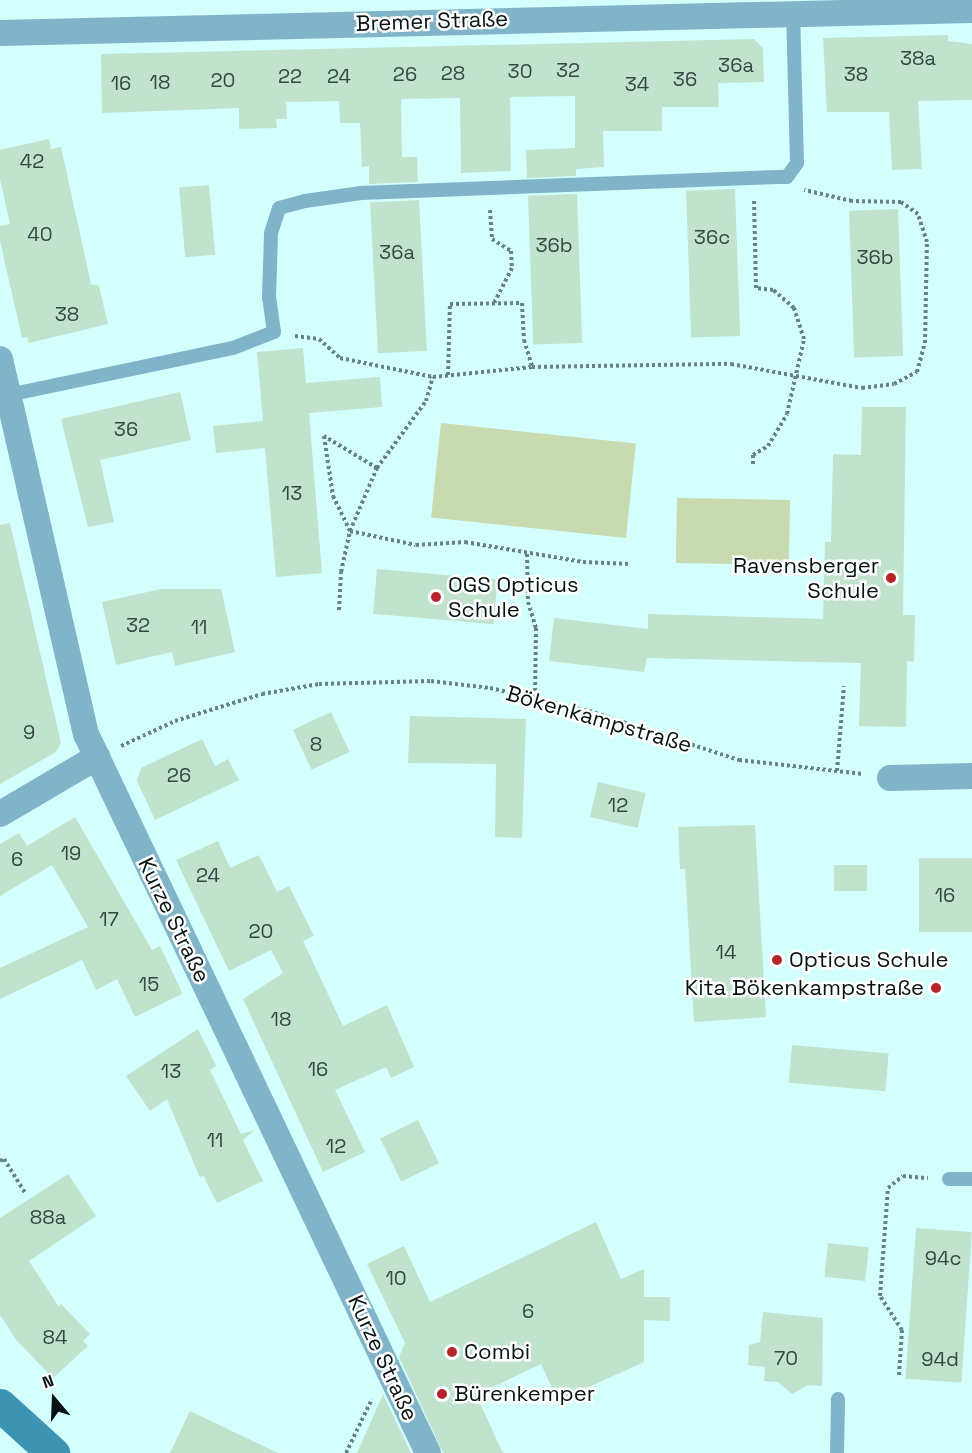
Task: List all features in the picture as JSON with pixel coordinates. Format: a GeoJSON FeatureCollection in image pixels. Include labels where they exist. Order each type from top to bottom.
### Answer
{"type":"FeatureCollection","features":[{"type":"Feature","properties":{"kind":"main road"},"geometry":{"type":"LineString","coordinates":[[0,1405],[53,1453]]}},
{"type":"Feature","properties":{"kind":"street","name":"Bremer Straße"},"geometry":{"type":"LineString","coordinates":[[0,33],[501,9],[793,13],[972,10]]}},
{"type":"Feature","properties":{"kind":"street","name":"Kurze Straße"},"geometry":{"type":"LineString","coordinates":[[0,358],[79,712],[97,757],[428,1453]]}},
{"type":"Feature","properties":{"kind":"street"},"geometry":{"type":"LineString","coordinates":[[0,814],[97,757]]}},
{"type":"Feature","properties":{"kind":"street"},"geometry":{"type":"LineString","coordinates":[[890,778],[972,776]]}},
{"type":"Feature","properties":{"kind":"lane"},"geometry":{"type":"LineString","coordinates":[[8,395],[234,348],[274,333],[269,298],[271,233],[279,208],[361,193],[787,177],[797,164],[793,13]]}},
{"type":"Feature","properties":{"kind":"lane"},"geometry":{"type":"LineString","coordinates":[[950,1179],[972,1179]]}},
{"type":"Feature","properties":{"kind":"lane"},"geometry":{"type":"LineString","coordinates":[[837,1453],[838,1399]]}},
{"type":"Feature","properties":{"kind":"path"},"geometry":{"type":"LineString","coordinates":[[753,464],[753,455],[768,446],[787,414],[804,339],[794,308],[773,290],[756,288],[754,177]]}},
{"type":"Feature","properties":{"kind":"path"},"geometry":{"type":"LineString","coordinates":[[274,333],[319,339],[340,358],[433,376],[532,367],[731,364],[797,378],[862,388],[894,384],[917,372],[925,343],[927,242],[918,214],[901,202],[852,201],[807,192],[787,177]]}},
{"type":"Feature","properties":{"kind":"path"},"geometry":{"type":"LineString","coordinates":[[488,188],[492,238],[511,251],[512,268],[494,303]]}},
{"type":"Feature","properties":{"kind":"path"},"geometry":{"type":"LineString","coordinates":[[448,375],[450,304],[522,303],[524,340],[532,367]]}},
{"type":"Feature","properties":{"kind":"path"},"geometry":{"type":"LineString","coordinates":[[339,610],[341,572],[350,531],[377,468],[426,400],[433,376]]}},
{"type":"Feature","properties":{"kind":"path"},"geometry":{"type":"LineString","coordinates":[[350,531],[333,496],[324,436],[377,468]]}},
{"type":"Feature","properties":{"kind":"path"},"geometry":{"type":"LineString","coordinates":[[350,531],[416,545],[465,542],[527,554],[630,564]]}},
{"type":"Feature","properties":{"kind":"path"},"geometry":{"type":"LineString","coordinates":[[527,554],[528,602],[536,628],[535,698]]}},
{"type":"Feature","properties":{"kind":"path","name":"Bökenkampstraße"},"geometry":{"type":"LineString","coordinates":[[97,757],[175,721],[219,706],[319,684],[431,681],[535,698],[739,760],[890,778]]}},
{"type":"Feature","properties":{"kind":"path"},"geometry":{"type":"LineString","coordinates":[[837,771],[843,686]]}},
{"type":"Feature","properties":{"kind":"path"},"geometry":{"type":"LineString","coordinates":[[0,1161],[4,1159],[25,1192]]}},
{"type":"Feature","properties":{"kind":"path"},"geometry":{"type":"LineString","coordinates":[[900,1375],[902,1330],[880,1296],[888,1188],[903,1176],[950,1179]]}},
{"type":"Feature","properties":{"kind":"path"},"geometry":{"type":"LineString","coordinates":[[346,1453],[387,1366]]}},
{"type":"Feature","properties":{"kind":"green space"},"geometry":{"type":"Polygon","coordinates":[[[441,423],[636,443],[626,538],[431,517],[441,423]]]}},
{"type":"Feature","properties":{"kind":"green space"},"geometry":{"type":"Polygon","coordinates":[[[677,498],[790,500],[789,565],[676,563],[677,498]]]}},
{"type":"Feature","properties":{"kind":"building"},"geometry":{"type":"Polygon","coordinates":[[[948,35],[948,41],[972,44],[972,100],[918,101],[922,169],[892,170],[889,112],[827,112],[823,38],[948,35]]]}},
{"type":"Feature","properties":{"kind":"building"},"geometry":{"type":"Polygon","coordinates":[[[754,39],[763,48],[764,82],[718,83],[719,107],[662,107],[662,131],[603,131],[604,167],[576,169],[576,176],[527,178],[526,150],[575,148],[575,96],[510,97],[511,171],[461,173],[460,98],[401,99],[402,157],[417,157],[418,182],[369,184],[369,166],[362,167],[360,123],[340,123],[339,101],[286,102],[287,119],[276,119],[277,128],[239,129],[239,108],[102,113],[101,54],[754,39]]]}},
{"type":"Feature","properties":{"kind":"building"},"geometry":{"type":"Polygon","coordinates":[[[49,139],[51,149],[61,147],[91,284],[99,286],[108,324],[29,343],[27,337],[22,338],[0,241],[0,226],[10,224],[0,179],[0,150],[49,139]]]}},
{"type":"Feature","properties":{"kind":"building"},"geometry":{"type":"Polygon","coordinates":[[[209,185],[215,255],[185,257],[179,188],[209,185]]]}},
{"type":"Feature","properties":{"kind":"building"},"geometry":{"type":"Polygon","coordinates":[[[735,189],[740,336],[691,338],[686,191],[735,189]]]}},
{"type":"Feature","properties":{"kind":"building"},"geometry":{"type":"Polygon","coordinates":[[[577,194],[582,343],[533,345],[528,196],[577,194]]]}},
{"type":"Feature","properties":{"kind":"building"},"geometry":{"type":"Polygon","coordinates":[[[419,200],[427,351],[378,353],[370,203],[419,200]]]}},
{"type":"Feature","properties":{"kind":"building"},"geometry":{"type":"Polygon","coordinates":[[[898,209],[903,356],[854,358],[849,211],[898,209]]]}},
{"type":"Feature","properties":{"kind":"building"},"geometry":{"type":"Polygon","coordinates":[[[303,348],[306,383],[380,377],[382,407],[309,413],[322,573],[276,577],[265,448],[216,453],[213,426],[263,421],[257,352],[303,348]]]}},
{"type":"Feature","properties":{"kind":"building"},"geometry":{"type":"Polygon","coordinates":[[[180,392],[191,440],[100,460],[114,522],[88,527],[61,419],[180,392]]]}},
{"type":"Feature","properties":{"kind":"building","name":"Ravensberger Schule"},"geometry":{"type":"Polygon","coordinates":[[[862,407],[906,407],[903,615],[915,615],[914,662],[907,661],[906,727],[859,726],[861,663],[647,658],[644,672],[549,661],[554,618],[648,629],[648,614],[823,619],[825,542],[831,542],[833,454],[861,455],[862,407]]]}},
{"type":"Feature","properties":{"kind":"building"},"geometry":{"type":"Polygon","coordinates":[[[10,523],[61,743],[56,752],[0,784],[0,525],[10,523]]]}},
{"type":"Feature","properties":{"kind":"building","name":"OGS Opticus Schule"},"geometry":{"type":"Polygon","coordinates":[[[377,569],[498,580],[494,624],[373,614],[377,569]]]}},
{"type":"Feature","properties":{"kind":"building"},"geometry":{"type":"Polygon","coordinates":[[[161,589],[221,589],[235,652],[175,666],[172,652],[116,665],[102,602],[161,589]]]}},
{"type":"Feature","properties":{"kind":"building"},"geometry":{"type":"Polygon","coordinates":[[[331,712],[350,752],[312,770],[293,730],[331,712]]]}},
{"type":"Feature","properties":{"kind":"building"},"geometry":{"type":"Polygon","coordinates":[[[410,716],[526,719],[522,838],[495,837],[496,764],[408,763],[410,716]]]}},
{"type":"Feature","properties":{"kind":"building"},"geometry":{"type":"Polygon","coordinates":[[[202,739],[215,766],[228,759],[239,780],[155,820],[137,781],[141,768],[202,739]]]}},
{"type":"Feature","properties":{"kind":"building"},"geometry":{"type":"Polygon","coordinates":[[[598,782],[646,793],[638,828],[590,817],[598,782]]]}},
{"type":"Feature","properties":{"kind":"building"},"geometry":{"type":"Polygon","coordinates":[[[75,817],[152,950],[160,946],[182,994],[135,1017],[117,979],[96,990],[82,960],[0,999],[0,968],[88,927],[52,865],[0,896],[0,844],[19,833],[27,846],[75,817]]]}},
{"type":"Feature","properties":{"kind":"building"},"geometry":{"type":"Polygon","coordinates":[[[755,825],[766,1017],[694,1022],[685,869],[680,869],[678,827],[755,825]]]}},
{"type":"Feature","properties":{"kind":"building"},"geometry":{"type":"Polygon","coordinates":[[[218,841],[230,868],[259,855],[277,892],[289,886],[314,936],[303,941],[343,1026],[387,1005],[414,1067],[391,1078],[386,1067],[335,1090],[365,1152],[323,1172],[243,999],[283,973],[271,950],[229,971],[176,860],[218,841]]]}},
{"type":"Feature","properties":{"kind":"building"},"geometry":{"type":"Polygon","coordinates":[[[919,858],[972,858],[972,932],[919,932],[919,858]]]}},
{"type":"Feature","properties":{"kind":"building"},"geometry":{"type":"Polygon","coordinates":[[[834,865],[867,865],[867,891],[834,891],[834,865]]]}},
{"type":"Feature","properties":{"kind":"building"},"geometry":{"type":"Polygon","coordinates":[[[198,1029],[216,1066],[210,1070],[241,1134],[255,1130],[243,1140],[263,1181],[217,1203],[203,1175],[200,1178],[167,1099],[150,1111],[126,1076],[198,1029]]]}},
{"type":"Feature","properties":{"kind":"building"},"geometry":{"type":"Polygon","coordinates":[[[792,1045],[889,1053],[885,1091],[789,1083],[792,1045]]]}},
{"type":"Feature","properties":{"kind":"building"},"geometry":{"type":"Polygon","coordinates":[[[418,1120],[439,1163],[401,1182],[380,1138],[418,1120]]]}},
{"type":"Feature","properties":{"kind":"building"},"geometry":{"type":"Polygon","coordinates":[[[68,1174],[96,1216],[29,1261],[59,1307],[61,1304],[90,1334],[83,1341],[88,1346],[53,1378],[17,1341],[0,1315],[0,1218],[68,1174]]]}},
{"type":"Feature","properties":{"kind":"building"},"geometry":{"type":"Polygon","coordinates":[[[596,1222],[621,1279],[644,1269],[644,1297],[670,1297],[670,1321],[644,1320],[644,1362],[558,1401],[541,1364],[476,1395],[503,1453],[443,1453],[399,1357],[405,1343],[367,1264],[404,1246],[430,1302],[596,1222]]]}},
{"type":"Feature","properties":{"kind":"building"},"geometry":{"type":"Polygon","coordinates":[[[916,1228],[972,1232],[961,1383],[905,1379],[916,1228]]]}},
{"type":"Feature","properties":{"kind":"building"},"geometry":{"type":"Polygon","coordinates":[[[828,1243],[869,1247],[865,1281],[824,1277],[828,1243]]]}},
{"type":"Feature","properties":{"kind":"building"},"geometry":{"type":"Polygon","coordinates":[[[763,1312],[823,1318],[822,1386],[808,1385],[792,1394],[778,1382],[764,1381],[765,1367],[748,1365],[749,1345],[760,1342],[763,1312]]]}},
{"type":"Feature","properties":{"kind":"building"},"geometry":{"type":"Polygon","coordinates":[[[383,1394],[411,1453],[357,1453],[383,1394]]]}},
{"type":"Feature","properties":{"kind":"building"},"geometry":{"type":"Polygon","coordinates":[[[190,1411],[278,1453],[170,1453],[190,1411]]]}},
{"type":"Feature","properties":{"kind":"place","name":"Ravensberger Schule"},"geometry":{"type":"Point","coordinates":[891,578]}},
{"type":"Feature","properties":{"kind":"place","name":"OGS Opticus Schule"},"geometry":{"type":"Point","coordinates":[436,597]}},
{"type":"Feature","properties":{"kind":"place","name":"Opticus Schule"},"geometry":{"type":"Point","coordinates":[777,960]}},
{"type":"Feature","properties":{"kind":"place","name":"Kita Bökenkampstraße"},"geometry":{"type":"Point","coordinates":[936,988]}},
{"type":"Feature","properties":{"kind":"place","name":"Combi"},"geometry":{"type":"Point","coordinates":[452,1352]}},
{"type":"Feature","properties":{"kind":"place","name":"Bürenkemper"},"geometry":{"type":"Point","coordinates":[442,1394]}}]}
